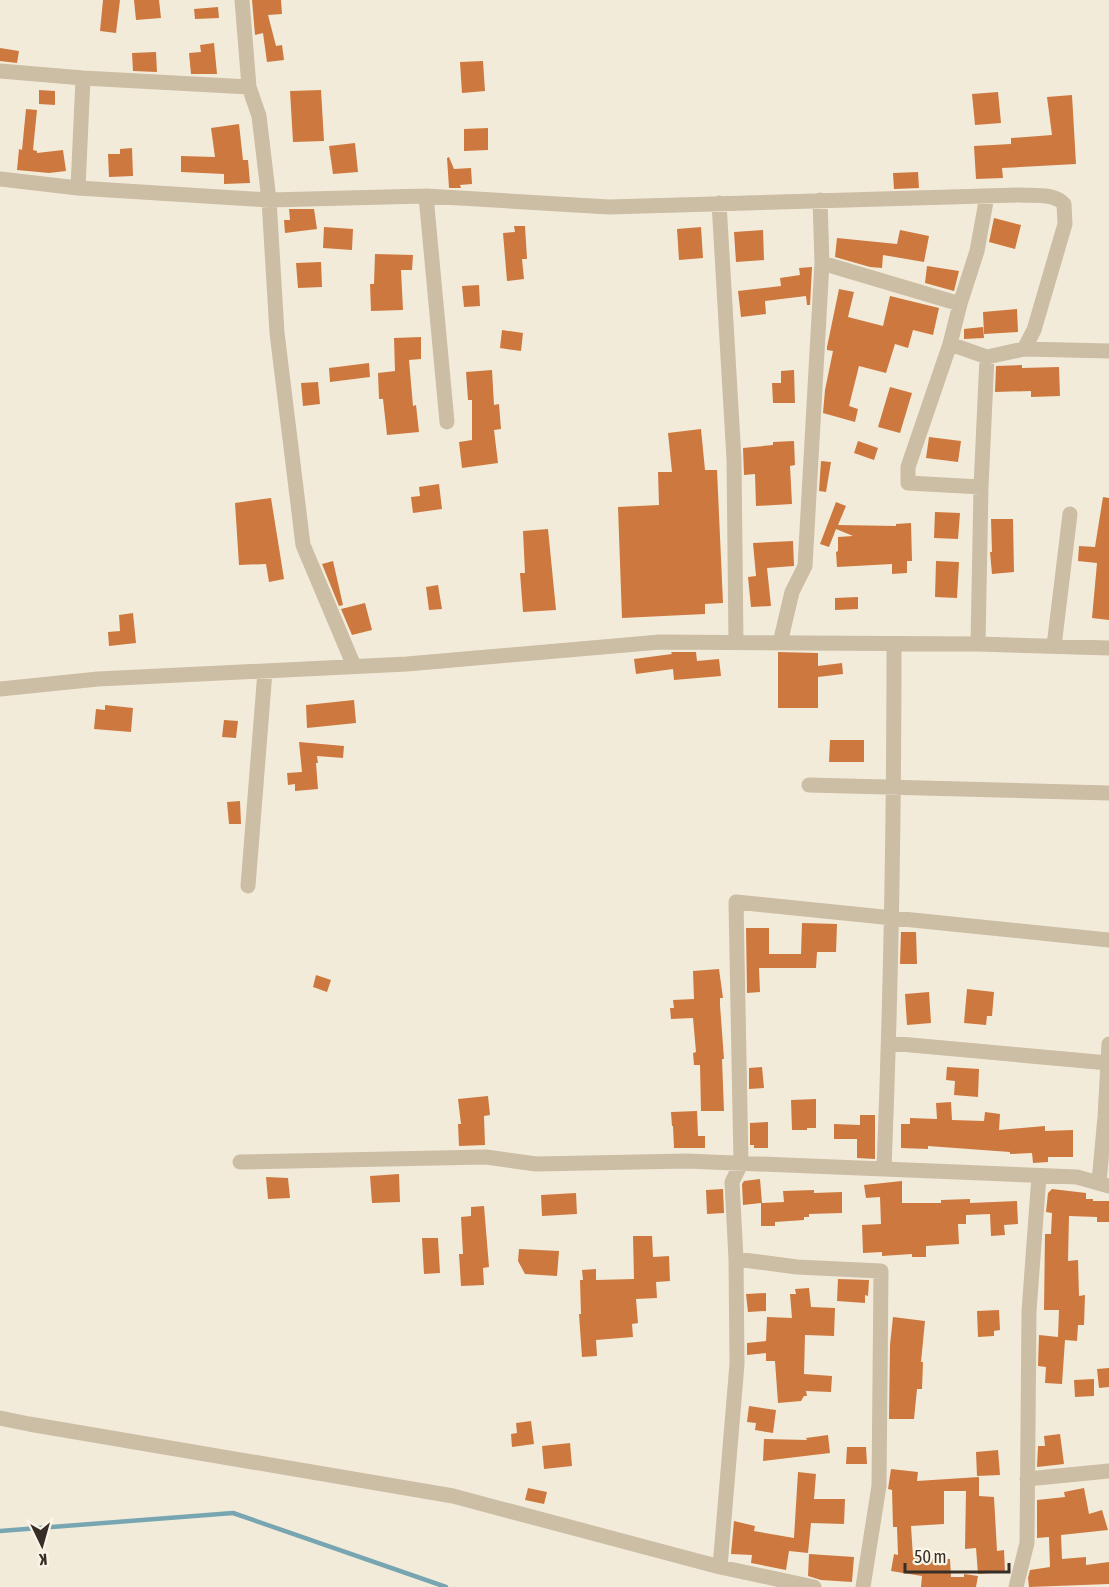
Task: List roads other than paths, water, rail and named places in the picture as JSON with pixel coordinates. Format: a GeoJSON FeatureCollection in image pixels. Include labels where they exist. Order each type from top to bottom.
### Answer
{"type":"FeatureCollection","features":[{"type":"Feature","properties":{"kind":"street"},"geometry":{"type":"LineString","coordinates":[[242,0],[249,87],[259,116],[269,200],[277,333],[303,546],[354,666]]}},
{"type":"Feature","properties":{"kind":"street"},"geometry":{"type":"LineString","coordinates":[[0,71],[249,87]]}},
{"type":"Feature","properties":{"kind":"street"},"geometry":{"type":"LineString","coordinates":[[78,188],[83,78]]}},
{"type":"Feature","properties":{"kind":"street"},"geometry":{"type":"LineString","coordinates":[[0,179],[78,188],[269,200],[426,196],[609,207],[987,196],[1051,197],[1064,204],[1065,224],[1034,330],[1024,349]]}},
{"type":"Feature","properties":{"kind":"street"},"geometry":{"type":"LineString","coordinates":[[426,196],[447,422]]}},
{"type":"Feature","properties":{"kind":"street"},"geometry":{"type":"LineString","coordinates":[[981,487],[908,483],[908,467],[950,344],[977,251],[987,196]]}},
{"type":"Feature","properties":{"kind":"street"},"geometry":{"type":"LineString","coordinates":[[780,643],[792,592],[805,566],[822,262],[820,200]]}},
{"type":"Feature","properties":{"kind":"street"},"geometry":{"type":"LineString","coordinates":[[720,203],[734,459],[736,643]]}},
{"type":"Feature","properties":{"kind":"street"},"geometry":{"type":"LineString","coordinates":[[822,262],[960,304]]}},
{"type":"Feature","properties":{"kind":"street"},"geometry":{"type":"LineString","coordinates":[[950,344],[987,357],[1024,349],[1109,351]]}},
{"type":"Feature","properties":{"kind":"street"},"geometry":{"type":"LineString","coordinates":[[978,644],[981,487],[987,357]]}},
{"type":"Feature","properties":{"kind":"street"},"geometry":{"type":"LineString","coordinates":[[1054,646],[1070,514]]}},
{"type":"Feature","properties":{"kind":"street"},"geometry":{"type":"LineString","coordinates":[[0,689],[98,679],[407,664],[660,642],[978,644],[1109,648]]}},
{"type":"Feature","properties":{"kind":"street"},"geometry":{"type":"LineString","coordinates":[[884,1169],[894,788],[894,644]]}},
{"type":"Feature","properties":{"kind":"street"},"geometry":{"type":"LineString","coordinates":[[248,886],[265,671]]}},
{"type":"Feature","properties":{"kind":"street"},"geometry":{"type":"LineString","coordinates":[[809,785],[1109,793]]}},
{"type":"Feature","properties":{"kind":"street"},"geometry":{"type":"LineString","coordinates":[[720,1567],[736,1364],[736,1259],[732,1182],[741,1164],[736,902],[1109,940]]}},
{"type":"Feature","properties":{"kind":"street"},"geometry":{"type":"LineString","coordinates":[[889,1043],[1108,1063]]}},
{"type":"Feature","properties":{"kind":"street"},"geometry":{"type":"LineString","coordinates":[[240,1162],[486,1157],[536,1164],[687,1161],[1077,1177],[1104,1184],[1109,1044]]}},
{"type":"Feature","properties":{"kind":"street"},"geometry":{"type":"LineString","coordinates":[[1016,1587],[1027,1543],[1029,1311],[1039,1176]]}},
{"type":"Feature","properties":{"kind":"street"},"geometry":{"type":"LineString","coordinates":[[736,1259],[797,1267],[881,1271],[879,1486],[863,1587]]}},
{"type":"Feature","properties":{"kind":"street"},"geometry":{"type":"LineString","coordinates":[[0,1418],[453,1496],[720,1567],[814,1587]]}},
{"type":"Feature","properties":{"kind":"street"},"geometry":{"type":"LineString","coordinates":[[1027,1479],[1109,1471]]}},
{"type":"Feature","properties":{"kind":"waterway"},"geometry":{"type":"LineString","coordinates":[[0,1531],[233,1513],[446,1587]]}}]}
